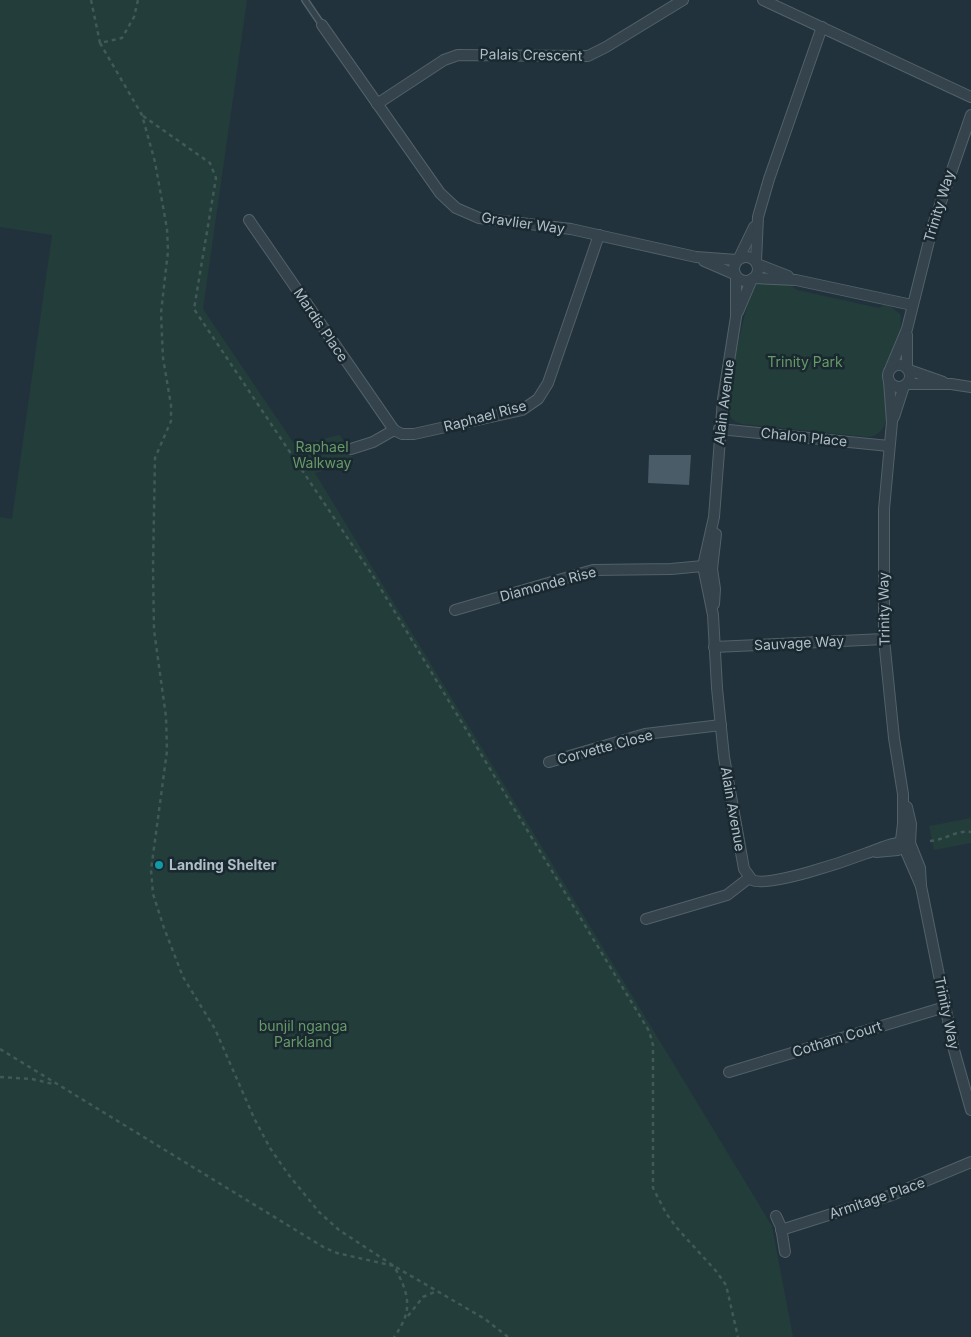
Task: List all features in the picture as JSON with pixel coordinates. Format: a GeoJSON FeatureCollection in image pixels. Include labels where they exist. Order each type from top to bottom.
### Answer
{"type":"FeatureCollection","features":[{"type":"Feature","properties":{"kind":"street","name":"Palais Crescent"},"geometry":{"type":"LineString","coordinates":[[377,104],[444,60],[458,55],[588,56],[606,48],[684,0]]}},
{"type":"Feature","properties":{"kind":"street"},"geometry":{"type":"LineString","coordinates":[[763,0],[971,96]]}},
{"type":"Feature","properties":{"kind":"street","name":"Gravlier Way"},"geometry":{"type":"LineString","coordinates":[[322,25],[440,193],[456,208],[478,218],[571,229],[696,257],[738,259]]}},
{"type":"Feature","properties":{"kind":"street"},"geometry":{"type":"LineString","coordinates":[[822,27],[784,133],[758,217],[734,267],[735,275],[745,281],[753,279],[796,280],[912,305]]}},
{"type":"Feature","properties":{"kind":"street","name":"Trinity Way"},"geometry":{"type":"LineString","coordinates":[[891,367],[907,329],[933,225],[971,115]]}},
{"type":"Feature","properties":{"kind":"street"},"geometry":{"type":"LineString","coordinates":[[753,279],[758,272],[756,263],[758,217]]}},
{"type":"Feature","properties":{"kind":"street","name":"Mardis Place"},"geometry":{"type":"LineString","coordinates":[[249,220],[394,430]]}},
{"type":"Feature","properties":{"kind":"street","name":"Raphael Rise"},"geometry":{"type":"LineString","coordinates":[[394,430],[402,434],[414,434],[522,410],[538,400],[548,383],[599,236]]}},
{"type":"Feature","properties":{"kind":"street","name":"Gravlier Way"},"geometry":{"type":"LineString","coordinates":[[696,257],[735,275]]}},
{"type":"Feature","properties":{"kind":"street"},"geometry":{"type":"LineString","coordinates":[[738,259],[750,257],[756,263],[796,280]]}},
{"type":"Feature","properties":{"kind":"street","name":"Alain Avenue"},"geometry":{"type":"LineString","coordinates":[[735,275],[736,317],[720,429],[714,516],[706,569],[713,615],[721,725],[735,825],[742,861],[749,878]]}},
{"type":"Feature","properties":{"kind":"street","name":"Alain Avenue"},"geometry":{"type":"LineString","coordinates":[[736,317],[753,279]]}},
{"type":"Feature","properties":{"kind":"street","name":"Trinity Way"},"geometry":{"type":"LineString","coordinates":[[907,329],[908,369]]}},
{"type":"Feature","properties":{"kind":"street"},"geometry":{"type":"LineString","coordinates":[[951,384],[894,386],[888,381],[887,374],[891,367],[901,365],[951,384],[971,388]]}},
{"type":"Feature","properties":{"kind":"street"},"geometry":{"type":"LineString","coordinates":[[905,385],[910,378],[908,369]]}},
{"type":"Feature","properties":{"kind":"street","name":"Trinity Way"},"geometry":{"type":"LineString","coordinates":[[888,381],[892,422]]}},
{"type":"Feature","properties":{"kind":"street","name":"Trinity Way"},"geometry":{"type":"LineString","coordinates":[[905,385],[892,422],[889,446],[883,554],[884,639],[894,738],[903,794],[910,815],[905,844],[920,868],[921,886],[945,1007],[971,1110]]}},
{"type":"Feature","properties":{"kind":"street","name":"Chalon Place"},"geometry":{"type":"LineString","coordinates":[[720,429],[889,446]]}},
{"type":"Feature","properties":{"kind":"street"},"geometry":{"type":"LineString","coordinates":[[351,449],[373,442],[394,430]]}},
{"type":"Feature","properties":{"kind":"street","name":"Diamonde Rise"},"geometry":{"type":"LineString","coordinates":[[455,610],[584,571],[706,569]]}},
{"type":"Feature","properties":{"kind":"street","name":"Sauvage Way"},"geometry":{"type":"LineString","coordinates":[[714,647],[884,639]]}},
{"type":"Feature","properties":{"kind":"street","name":"Corvette Close"},"geometry":{"type":"LineString","coordinates":[[549,762],[645,734],[721,725]]}},
{"type":"Feature","properties":{"kind":"street"},"geometry":{"type":"LineString","coordinates":[[646,920],[727,895],[749,878],[755,882],[770,882],[905,844]]}},
{"type":"Feature","properties":{"kind":"street","name":"Cotham Court"},"geometry":{"type":"LineString","coordinates":[[729,1072],[945,1007]]}},
{"type":"Feature","properties":{"kind":"street"},"geometry":{"type":"LineString","coordinates":[[960,1072],[971,1068]]}},
{"type":"Feature","properties":{"kind":"street","name":"Armitage Place"},"geometry":{"type":"LineString","coordinates":[[781,1230],[892,1195],[971,1162]]}},
{"type":"Feature","properties":{"kind":"street"},"geometry":{"type":"LineString","coordinates":[[776,1216],[785,1252]]}},
{"type":"Feature","properties":{"kind":"lane"},"geometry":{"type":"LineString","coordinates":[[304,0],[322,25]]}},
{"type":"Feature","properties":{"kind":"path"},"geometry":{"type":"LineString","coordinates":[[91,0],[100,43],[142,115],[155,162],[167,229],[168,251],[161,320],[163,358],[171,405],[171,421],[154,465],[153,601],[166,717],[167,752],[152,850],[151,870],[154,894],[174,957],[214,1029],[254,1118],[270,1148],[288,1174],[319,1212],[340,1230],[394,1266],[485,1319],[508,1337]]}},
{"type":"Feature","properties":{"kind":"path"},"geometry":{"type":"LineString","coordinates":[[100,43],[122,38],[134,17],[138,0]]}},
{"type":"Feature","properties":{"kind":"path"},"geometry":{"type":"LineString","coordinates":[[142,115],[210,163],[216,178],[194,309],[373,576],[649,1031],[653,1045],[653,1188],[666,1213],[676,1227],[716,1271],[726,1285],[738,1337]]}},
{"type":"Feature","properties":{"kind":"path"},"geometry":{"type":"LineString","coordinates":[[930,841],[942,839],[958,832],[971,832]]}},
{"type":"Feature","properties":{"kind":"path"},"geometry":{"type":"LineString","coordinates":[[0,1049],[325,1248],[346,1256],[394,1266]]}},
{"type":"Feature","properties":{"kind":"path"},"geometry":{"type":"LineString","coordinates":[[0,1077],[32,1079],[56,1085]]}},
{"type":"Feature","properties":{"kind":"path"},"geometry":{"type":"LineString","coordinates":[[394,1266],[406,1298],[407,1317]]}},
{"type":"Feature","properties":{"kind":"path"},"geometry":{"type":"LineString","coordinates":[[394,1337],[423,1297],[436,1291]]}},
{"type":"Feature","properties":{"kind":"green space","name":"bunjil nganga Parkland"},"geometry":{"type":"Polygon","coordinates":[[[0,0],[247,0],[203,309],[295,445],[340,435],[355,462],[315,473],[772,1226],[793,1337],[0,1337],[0,517],[12,519],[52,235],[0,227],[0,0]]]}},
{"type":"Feature","properties":{"kind":"green space","name":"Trinity Park"},"geometry":{"type":"Polygon","coordinates":[[[757,283],[789,284],[797,290],[879,308],[885,305],[900,314],[897,346],[882,374],[887,397],[887,412],[881,431],[868,437],[742,424],[732,419],[729,405],[733,370],[747,308],[757,283]]]}},
{"type":"Feature","properties":{"kind":"green space"},"geometry":{"type":"Polygon","coordinates":[[[971,818],[971,843],[934,850],[929,826],[971,818]]]}},
{"type":"Feature","properties":{"kind":"building"},"geometry":{"type":"Polygon","coordinates":[[[649,455],[691,455],[689,485],[648,483],[649,455]]]}},
{"type":"Feature","properties":{"kind":"place","name":"Landing Shelter"},"geometry":{"type":"Point","coordinates":[159,865]}},
{"type":"Feature","properties":{"kind":"park label","name":"Raphael Walkway"},"geometry":{"type":"Point","coordinates":[322,456]}}]}
